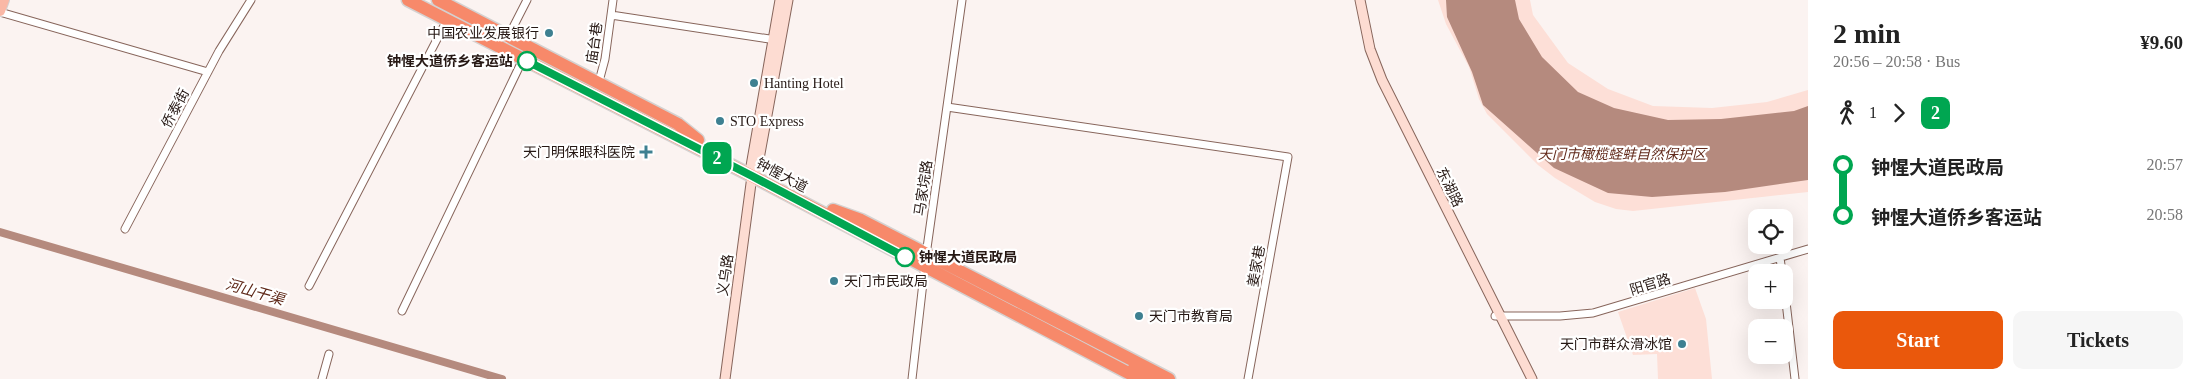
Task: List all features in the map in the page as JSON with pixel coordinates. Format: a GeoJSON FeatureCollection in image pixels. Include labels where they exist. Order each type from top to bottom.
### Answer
{"type":"FeatureCollection","features":[{"type":"Feature","properties":{"kind":"highway"},"geometry":{"type":"LineString","coordinates":[[397,0],[446,23]]}},
{"type":"Feature","properties":{"kind":"highway","name":"钟惺大道"},"geometry":{"type":"LineString","coordinates":[[408,0],[446,23],[522,62],[753,170],[925,264],[1031,318],[1160,378]]}},
{"type":"Feature","properties":{"kind":"highway","name":"钟惺大道"},"geometry":{"type":"LineString","coordinates":[[426,0],[598,86],[696,143]]}},
{"type":"Feature","properties":{"kind":"highway"},"geometry":{"type":"LineString","coordinates":[[438,0],[507,39]]}},
{"type":"Feature","properties":{"kind":"highway","name":"钟惺大道"},"geometry":{"type":"LineString","coordinates":[[1031,318],[1124,375],[1140,379]]}},
{"type":"Feature","properties":{"kind":"main road"},"geometry":{"type":"LineString","coordinates":[[0,11],[4,0]]}},
{"type":"Feature","properties":{"kind":"main road","name":"义乌路"},"geometry":{"type":"LineString","coordinates":[[777,40],[780,0]]}},
{"type":"Feature","properties":{"kind":"main road","name":"义乌路"},"geometry":{"type":"LineString","coordinates":[[725,379],[753,170],[777,40],[788,0]]}},
{"type":"Feature","properties":{"kind":"main road","name":"东湖路"},"geometry":{"type":"LineString","coordinates":[[1358,0],[1370,50],[1382,80],[1526,379]]}},
{"type":"Feature","properties":{"kind":"main road","name":"东湖路"},"geometry":{"type":"LineString","coordinates":[[1497,316],[1532,379]]}},
{"type":"Feature","properties":{"kind":"street","name":"侨泰街"},"geometry":{"type":"LineString","coordinates":[[125,229],[208,72],[251,0]]}},
{"type":"Feature","properties":{"kind":"street"},"geometry":{"type":"LineString","coordinates":[[507,39],[527,0]]}},
{"type":"Feature","properties":{"kind":"street","name":"庙台巷"},"geometry":{"type":"LineString","coordinates":[[598,86],[603,69],[613,0]]}},
{"type":"Feature","properties":{"kind":"street","name":"马家垸路"},"geometry":{"type":"LineString","coordinates":[[912,379],[925,264],[962,0]]}},
{"type":"Feature","properties":{"kind":"street"},"geometry":{"type":"LineString","coordinates":[[0,11],[208,72]]}},
{"type":"Feature","properties":{"kind":"street"},"geometry":{"type":"LineString","coordinates":[[611,15],[777,40]]}},
{"type":"Feature","properties":{"kind":"street"},"geometry":{"type":"LineString","coordinates":[[309,286],[446,23]]}},
{"type":"Feature","properties":{"kind":"street"},"geometry":{"type":"LineString","coordinates":[[402,311],[522,62]]}},
{"type":"Feature","properties":{"kind":"street","name":"姜家巷"},"geometry":{"type":"LineString","coordinates":[[947,107],[1288,157],[1248,379]]}},
{"type":"Feature","properties":{"kind":"street","name":"阳官路"},"geometry":{"type":"LineString","coordinates":[[1497,316],[1560,316],[1593,313],[1808,249]]}},
{"type":"Feature","properties":{"kind":"street"},"geometry":{"type":"LineString","coordinates":[[1780,258],[1781,264]]}},
{"type":"Feature","properties":{"kind":"street"},"geometry":{"type":"LineString","coordinates":[[1787,309],[1795,379]]}},
{"type":"Feature","properties":{"kind":"street"},"geometry":{"type":"LineString","coordinates":[[322,379],[329,354]]}},
{"type":"Feature","properties":{"kind":"green space","name":"天门市橄榄蛏蚌自然保护区"},"geometry":{"type":"Polygon","coordinates":[[[1438,0],[1530,0],[1533,15],[1568,63],[1608,89],[1653,106],[1712,108],[1767,102],[1808,90],[1808,192],[1633,211],[1616,209],[1595,202],[1555,178],[1538,165],[1487,114],[1479,99],[1469,67],[1446,24],[1438,0]]]}},
{"type":"Feature","properties":{"kind":"green space"},"geometry":{"type":"Polygon","coordinates":[[[1695,288],[1706,319],[1712,379],[1658,379],[1657,354],[1633,355],[1618,312],[1695,288]]]}},
{"type":"Feature","properties":{"kind":"shaded area","name":"天门市橄榄蛏蚌自然保护区"},"geometry":{"type":"Polygon","coordinates":[[[1446,0],[1515,0],[1519,19],[1542,57],[1578,92],[1614,108],[1668,120],[1721,119],[1794,111],[1808,106],[1808,180],[1725,192],[1652,197],[1608,193],[1554,168],[1483,105],[1472,72],[1447,17],[1446,0]]]}},
{"type":"Feature","properties":{"kind":"waterway","name":"河山干渠"},"geometry":{"type":"LineString","coordinates":[[0,232],[502,379]]}},
{"type":"Feature","properties":{"kind":"bus line","name":"2"},"geometry":{"type":"LineString","coordinates":[[527,61],[905,257]]}},
{"type":"Feature","properties":{"kind":"place","name":"中国农业发展银行"},"geometry":{"type":"Point","coordinates":[549,33]}},
{"type":"Feature","properties":{"kind":"place","name":"钟惺大道侨乡客运站"},"geometry":{"type":"Point","coordinates":[527,61]}},
{"type":"Feature","properties":{"kind":"place","name":"Hanting Hotel"},"geometry":{"type":"Point","coordinates":[754,83]}},
{"type":"Feature","properties":{"kind":"place","name":"STO Express"},"geometry":{"type":"Point","coordinates":[720,121]}},
{"type":"Feature","properties":{"kind":"place","name":"天门明保眼科医院"},"geometry":{"type":"Point","coordinates":[646,152]}},
{"type":"Feature","properties":{"kind":"place","name":"钟惺大道民政局"},"geometry":{"type":"Point","coordinates":[905,257]}},
{"type":"Feature","properties":{"kind":"place","name":"天门市民政局"},"geometry":{"type":"Point","coordinates":[834,281]}},
{"type":"Feature","properties":{"kind":"place","name":"天门市教育局"},"geometry":{"type":"Point","coordinates":[1139,316]}},
{"type":"Feature","properties":{"kind":"place","name":"天门市群众滑冰馆"},"geometry":{"type":"Point","coordinates":[1682,344]}}]}
